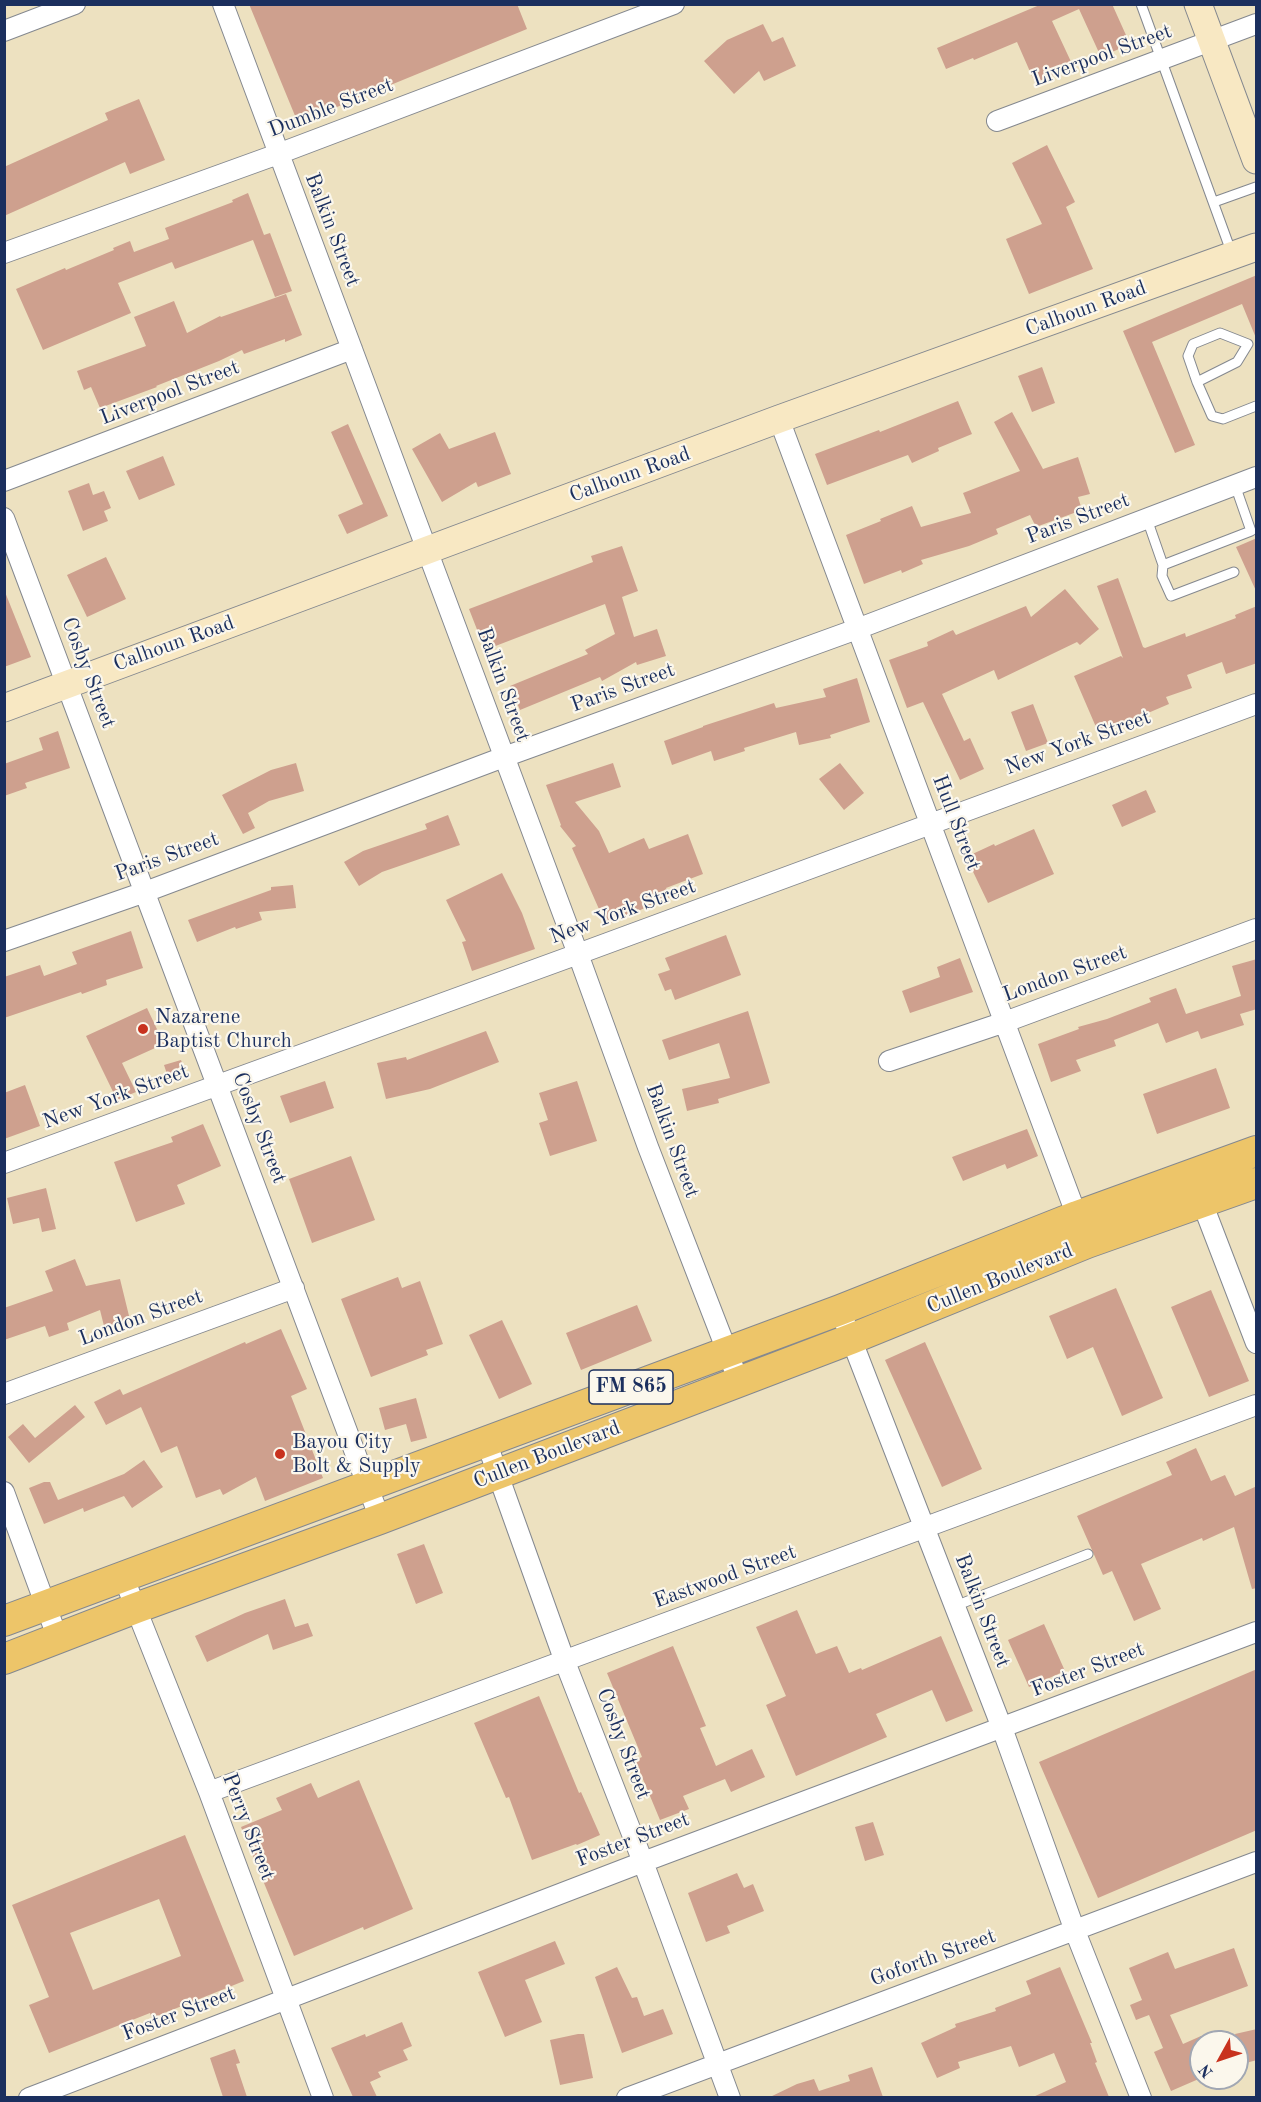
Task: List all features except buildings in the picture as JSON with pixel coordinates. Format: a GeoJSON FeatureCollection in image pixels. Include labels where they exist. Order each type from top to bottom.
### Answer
{"type":"FeatureCollection","features":[{"type":"Feature","properties":{"kind":"main road","name":"Cullen Boulevard"},"geometry":{"type":"LineString","coordinates":[[4,1621],[726,1351],[1197,1189],[1257,1151]]}},
{"type":"Feature","properties":{"kind":"main road","name":"Cullen Boulevard"},"geometry":{"type":"LineString","coordinates":[[1197,1189],[1257,1183]]}},
{"type":"Feature","properties":{"kind":"main road","name":"Cullen Boulevard"},"geometry":{"type":"LineString","coordinates":[[4,1659],[136,1608],[381,1519],[851,1339],[1082,1230]]}},
{"type":"Feature","properties":{"kind":"street"},"geometry":{"type":"LineString","coordinates":[[4,31],[75,4]]}},
{"type":"Feature","properties":{"kind":"street","name":"Balkin Street"},"geometry":{"type":"LineString","coordinates":[[223,4],[650,1152],[739,1382]]}},
{"type":"Feature","properties":{"kind":"street","name":"Dumble Street"},"geometry":{"type":"LineString","coordinates":[[4,254],[278,154],[674,4]]}},
{"type":"Feature","properties":{"kind":"street"},"geometry":{"type":"LineString","coordinates":[[1198,4],[1254,145]]}},
{"type":"Feature","properties":{"kind":"street","name":"Liverpool Street"},"geometry":{"type":"LineString","coordinates":[[997,121],[1257,24]]}},
{"type":"Feature","properties":{"kind":"street","name":"Calhoun Road"},"geometry":{"type":"LineString","coordinates":[[4,708],[779,419],[1245,252]]}},
{"type":"Feature","properties":{"kind":"street","name":"Liverpool Street"},"geometry":{"type":"LineString","coordinates":[[4,481],[352,349]]}},
{"type":"Feature","properties":{"kind":"street","name":"Hull Street"},"geometry":{"type":"LineString","coordinates":[[779,419],[1082,1230]]}},
{"type":"Feature","properties":{"kind":"street","name":"Paris Street"},"geometry":{"type":"LineString","coordinates":[[4,941],[145,892],[504,757],[857,629],[1257,477]]}},
{"type":"Feature","properties":{"kind":"street","name":"Cosby Street"},"geometry":{"type":"LineString","coordinates":[[4,518],[381,1519]]}},
{"type":"Feature","properties":{"kind":"street","name":"New York Street"},"geometry":{"type":"LineString","coordinates":[[4,1163],[1257,704]]}},
{"type":"Feature","properties":{"kind":"street","name":"London Street"},"geometry":{"type":"LineString","coordinates":[[889,1061],[1005,1022],[1257,929]]}},
{"type":"Feature","properties":{"kind":"street"},"geometry":{"type":"LineString","coordinates":[[1197,1189],[1257,1343]]}},
{"type":"Feature","properties":{"kind":"street","name":"London Street"},"geometry":{"type":"LineString","coordinates":[[4,1394],[294,1288]]}},
{"type":"Feature","properties":{"kind":"street","name":"Balkin Street"},"geometry":{"type":"LineString","coordinates":[[840,1310],[1002,1728],[1075,1931],[1141,2097]]}},
{"type":"Feature","properties":{"kind":"street","name":"Eastwood Street"},"geometry":{"type":"LineString","coordinates":[[209,1792],[1257,1405]]}},
{"type":"Feature","properties":{"kind":"street","name":"Cosby Street"},"geometry":{"type":"LineString","coordinates":[[486,1441],[565,1662],[643,1862],[730,2097]]}},
{"type":"Feature","properties":{"kind":"street"},"geometry":{"type":"LineString","coordinates":[[4,1492],[58,1639]]}},
{"type":"Feature","properties":{"kind":"street","name":"Perry Street"},"geometry":{"type":"LineString","coordinates":[[123,1576],[209,1792],[323,2097]]}},
{"type":"Feature","properties":{"kind":"street","name":"Foster Street"},"geometry":{"type":"LineString","coordinates":[[28,2097],[643,1862],[1257,1632]]}},
{"type":"Feature","properties":{"kind":"street","name":"Goforth Street"},"geometry":{"type":"LineString","coordinates":[[627,2097],[1257,1862]]}},
{"type":"Feature","properties":{"kind":"lane"},"geometry":{"type":"LineString","coordinates":[[1141,4],[1214,202],[1245,252]]}},
{"type":"Feature","properties":{"kind":"lane"},"geometry":{"type":"LineString","coordinates":[[1214,202],[1257,187]]}},
{"type":"Feature","properties":{"kind":"lane"},"geometry":{"type":"LineString","coordinates":[[1197,381],[1237,362],[1252,342],[1220,333],[1193,344],[1188,356],[1197,381],[1212,416],[1223,419],[1257,406]]}},
{"type":"Feature","properties":{"kind":"lane"},"geometry":{"type":"LineString","coordinates":[[1163,565],[1254,530],[1235,485]]}},
{"type":"Feature","properties":{"kind":"lane"},"geometry":{"type":"LineString","coordinates":[[1147,519],[1163,565],[1162,576],[1171,596],[1234,572]]}},
{"type":"Feature","properties":{"kind":"lane"},"geometry":{"type":"LineString","coordinates":[[955,1606],[1088,1554]]}},
{"type":"Feature","properties":{"kind":"place","name":"Nazarene Baptist Church"},"geometry":{"type":"Point","coordinates":[143,1029]}},
{"type":"Feature","properties":{"kind":"place","name":"Bayou City Bolt & Supply"},"geometry":{"type":"Point","coordinates":[280,1454]}}]}
